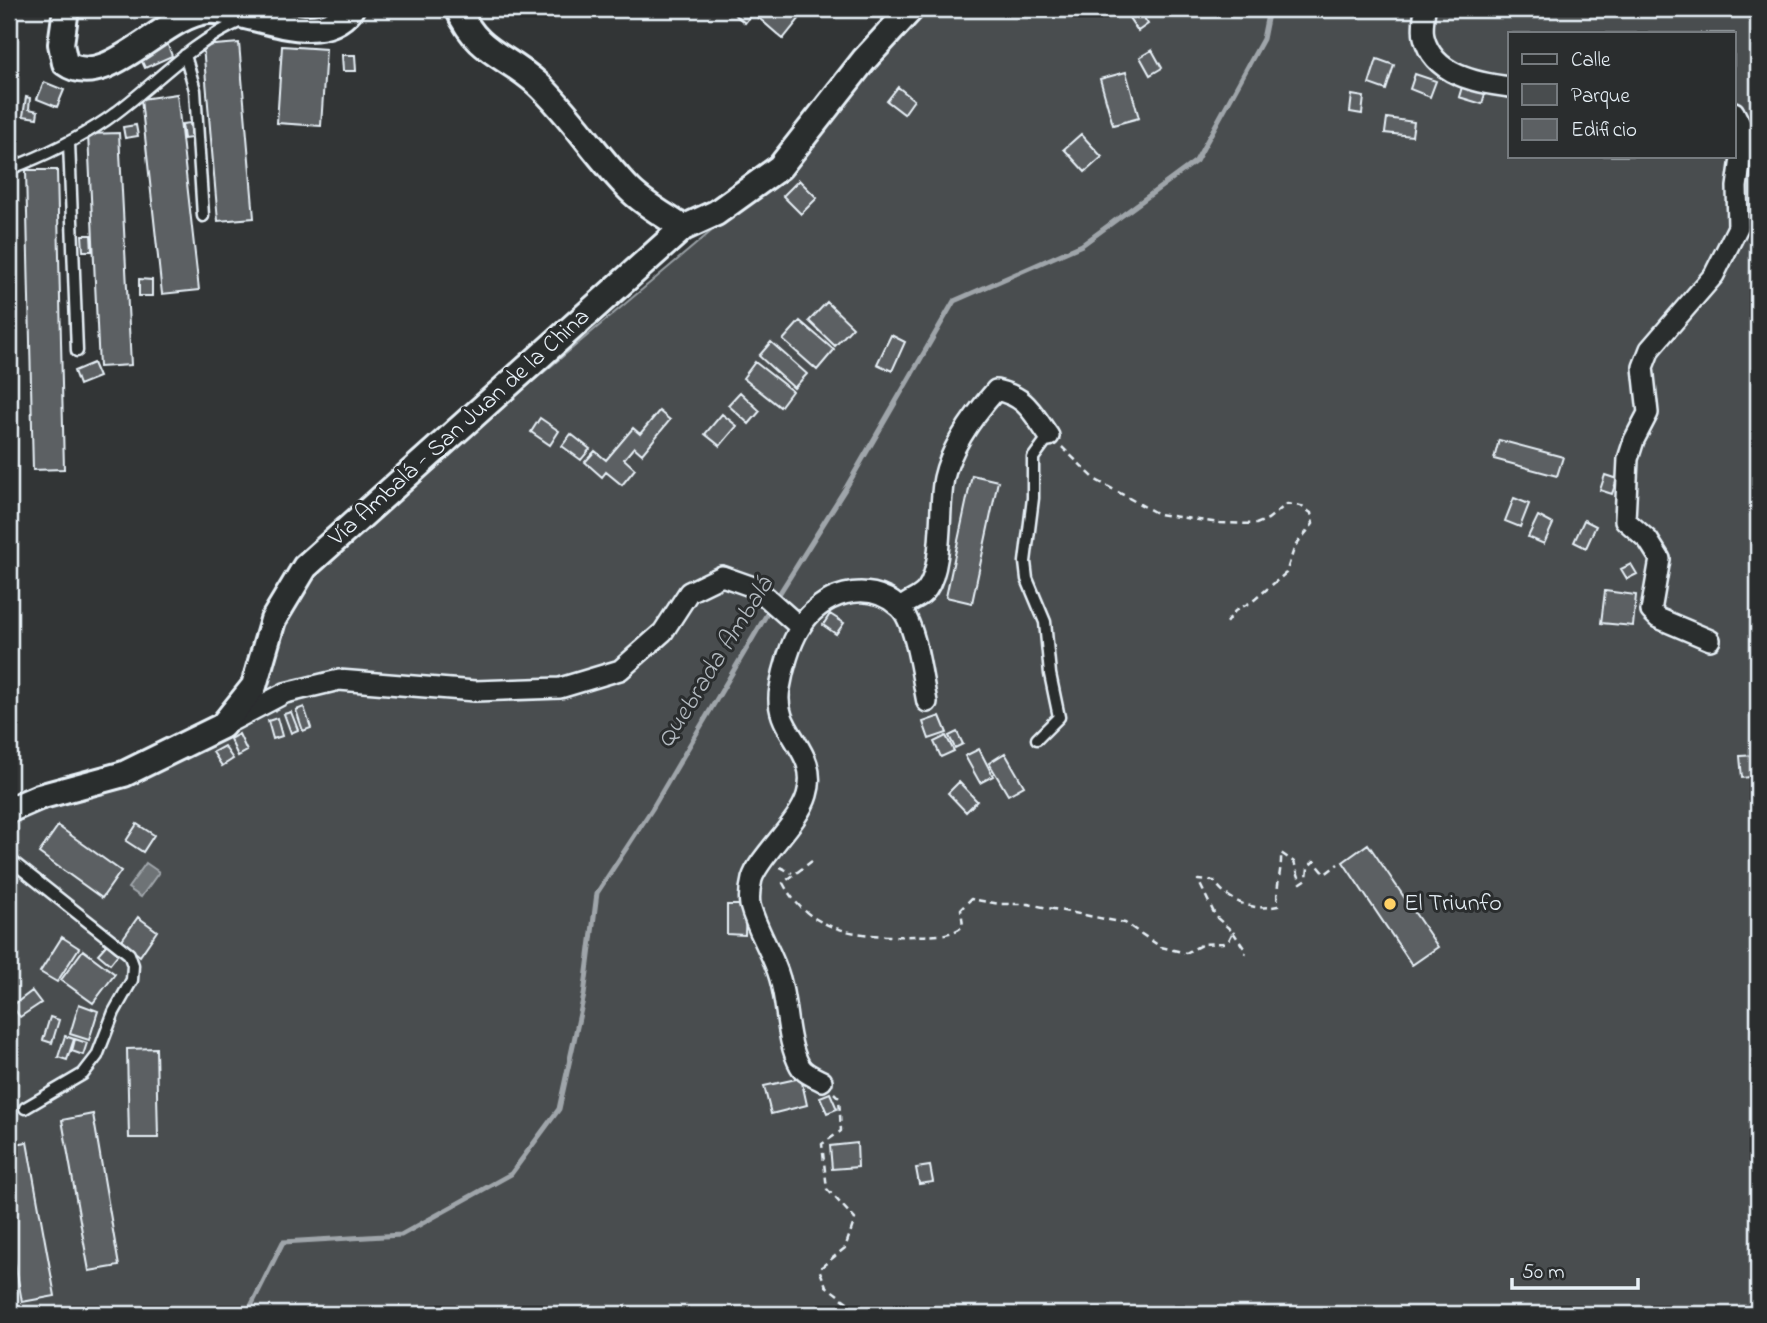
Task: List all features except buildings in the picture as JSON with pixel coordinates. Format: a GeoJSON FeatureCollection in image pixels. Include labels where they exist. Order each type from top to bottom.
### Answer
{"type":"FeatureCollection","features":[{"type":"Feature","properties":{"kind":"street"},"geometry":{"type":"LineString","coordinates":[[66,9],[61,44],[65,63],[76,71],[92,71],[108,64],[181,20],[207,11],[251,17],[286,26],[319,27],[351,9]]}},
{"type":"Feature","properties":{"kind":"street"},"geometry":{"type":"LineString","coordinates":[[458,9],[468,32],[488,51],[518,68],[539,85],[632,192],[682,228]]}},
{"type":"Feature","properties":{"kind":"street","name":"Vía Ambalá - San Juan de la China"},"geometry":{"type":"LineString","coordinates":[[9,810],[39,796],[124,774],[222,726],[254,686],[273,620],[305,567],[682,228],[716,213],[780,167],[864,60],[911,9]]}},
{"type":"Feature","properties":{"kind":"street"},"geometry":{"type":"LineString","coordinates":[[1425,9],[1423,36],[1433,56],[1445,69],[1460,76],[1508,87]]}},
{"type":"Feature","properties":{"kind":"street"},"geometry":{"type":"LineString","coordinates":[[1710,640],[1658,618],[1651,611],[1651,598],[1660,573],[1660,559],[1648,540],[1625,520],[1625,508],[1629,490],[1628,459],[1648,413],[1643,368],[1650,349],[1714,275],[1738,227],[1737,187],[1742,139],[1741,126],[1736,116]]}},
{"type":"Feature","properties":{"kind":"street"},"geometry":{"type":"LineString","coordinates":[[901,608],[920,597],[929,586],[940,540],[945,475],[981,407],[996,390],[1015,394],[1026,401],[1049,436]]}},
{"type":"Feature","properties":{"kind":"street"},"geometry":{"type":"LineString","coordinates":[[222,726],[285,693],[339,680],[475,691],[561,688],[620,670],[663,632],[688,592],[722,576],[756,588],[779,605],[800,627]]}},
{"type":"Feature","properties":{"kind":"street"},"geometry":{"type":"LineString","coordinates":[[821,1081],[802,1070],[795,1055],[780,977],[761,940],[749,902],[753,877],[807,796],[810,768],[800,745],[782,723],[777,705],[780,685],[800,627],[813,610],[834,597],[860,590],[882,596],[901,608],[914,638],[927,702]]}},
{"type":"Feature","properties":{"kind":"lane"},"geometry":{"type":"LineString","coordinates":[[9,169],[49,154],[106,120],[218,31],[251,17]]}},
{"type":"Feature","properties":{"kind":"lane"},"geometry":{"type":"LineString","coordinates":[[185,55],[195,90],[203,216]]}},
{"type":"Feature","properties":{"kind":"lane"},"geometry":{"type":"LineString","coordinates":[[69,142],[77,351]]}},
{"type":"Feature","properties":{"kind":"lane"},"geometry":{"type":"LineString","coordinates":[[1037,739],[1059,717],[1050,674],[1045,622],[1027,579],[1025,562],[1033,498],[1033,458],[1049,436]]}},
{"type":"Feature","properties":{"kind":"lane"},"geometry":{"type":"LineString","coordinates":[[9,859],[128,954],[133,965],[132,980],[114,1012],[97,1056],[83,1074],[25,1108]]}},
{"type":"Feature","properties":{"kind":"path"},"geometry":{"type":"LineString","coordinates":[[1049,436],[1096,480],[1158,514],[1241,524],[1268,519],[1287,505],[1301,506],[1311,513],[1314,524],[1295,546],[1286,573],[1253,601],[1235,611],[1225,624]]}},
{"type":"Feature","properties":{"kind":"path"},"geometry":{"type":"LineString","coordinates":[[1245,954],[1246,951],[1233,932],[1216,917],[1198,880],[1214,881],[1237,903],[1262,909],[1278,906],[1276,890],[1282,871],[1281,853],[1294,862],[1301,883],[1307,879],[1308,867],[1314,861],[1325,874],[1338,864]]}},
{"type":"Feature","properties":{"kind":"path"},"geometry":{"type":"LineString","coordinates":[[812,861],[783,883],[791,899],[825,926],[852,935],[880,937],[957,932],[963,926],[961,909],[971,899],[1000,904],[1028,904],[1125,923],[1161,947],[1186,953],[1203,944],[1223,943],[1233,932]]}},
{"type":"Feature","properties":{"kind":"path"},"geometry":{"type":"LineString","coordinates":[[821,1081],[839,1098],[841,1131],[822,1144],[827,1189],[855,1219],[845,1248],[819,1269],[826,1286],[851,1305]]}},
{"type":"Feature","properties":{"kind":"green space"},"geometry":{"type":"Polygon","coordinates":[[[928,9],[1758,9],[1758,1314],[9,1314],[9,810],[222,726],[309,570],[784,170],[928,9]]]}},
{"type":"Feature","properties":{"kind":"shaded area"},"geometry":{"type":"Polygon","coordinates":[[[146,863],[159,872],[141,897],[128,888],[146,863]]]}},
{"type":"Feature","properties":{"kind":"waterway","name":"Quebrada Ambalá"},"geometry":{"type":"LineString","coordinates":[[776,599],[847,486],[954,301],[1082,245],[1196,161],[1263,39],[1269,9]]}},
{"type":"Feature","properties":{"kind":"waterway","name":"Quebrada Ambalá"},"geometry":{"type":"LineString","coordinates":[[247,1314],[283,1242],[401,1235],[511,1174],[559,1109],[584,995],[597,893],[652,809],[771,607]]}},
{"type":"Feature","properties":{"kind":"place","name":"El Triunfo"},"geometry":{"type":"Point","coordinates":[1390,904]}}]}
